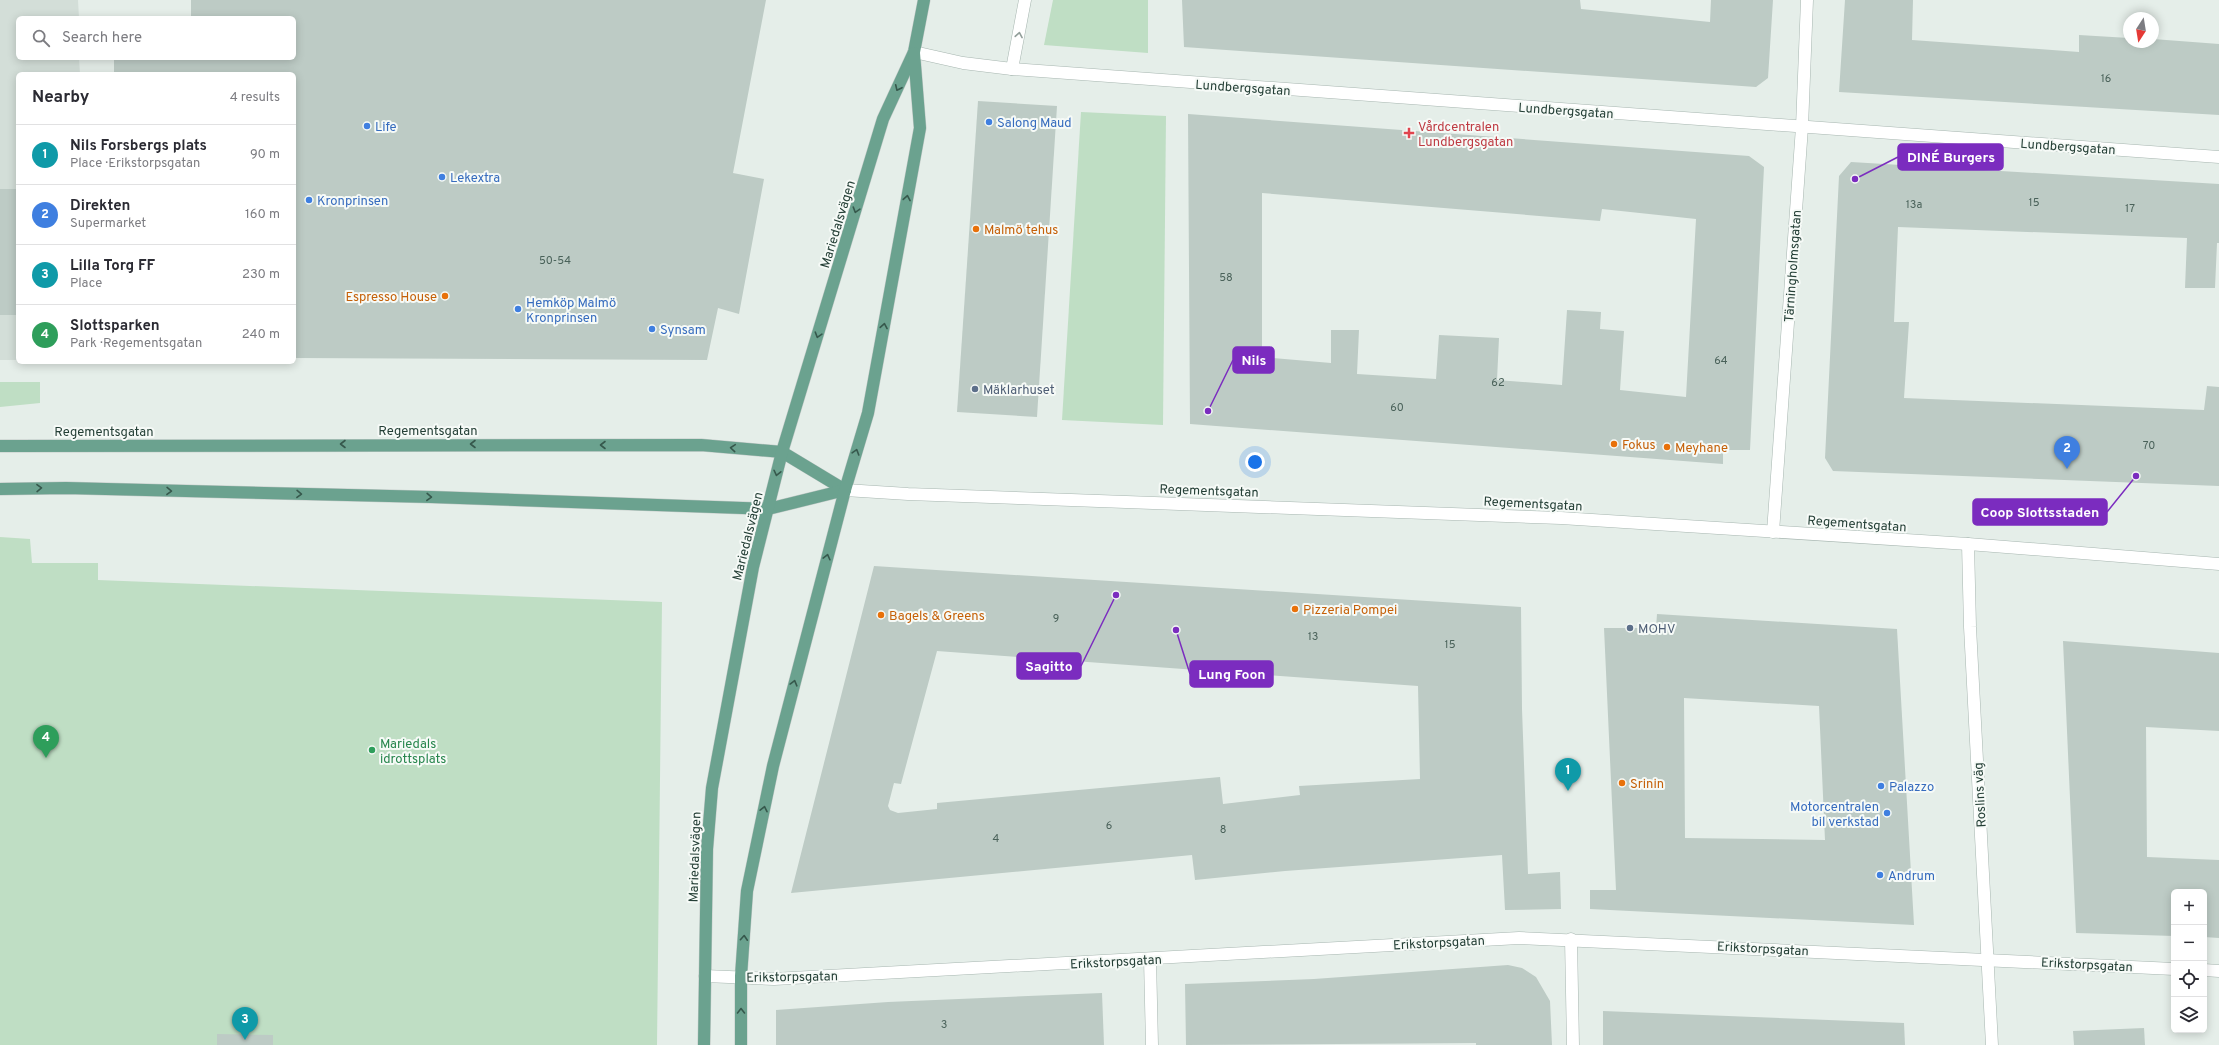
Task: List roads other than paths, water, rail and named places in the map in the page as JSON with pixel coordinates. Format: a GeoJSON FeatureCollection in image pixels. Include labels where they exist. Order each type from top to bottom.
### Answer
{"type":"FeatureCollection","features":[{"type":"Feature","properties":{"kind":"main road","name":"Mariedalsvägen"},"geometry":{"type":"LineString","coordinates":[[704,1045],[707,849],[712,788],[753,567],[782,452],[883,119],[914,52],[924,0]]}},
{"type":"Feature","properties":{"kind":"main road","name":"Mariedalsvägen"},"geometry":{"type":"LineString","coordinates":[[741,1045],[741,976],[746,891],[771,774],[845,490],[868,413],[920,128],[914,52]]}},
{"type":"Feature","properties":{"kind":"main road","name":"Regementsgatan"},"geometry":{"type":"LineString","coordinates":[[0,446],[701,445],[782,452],[845,490]]}},
{"type":"Feature","properties":{"kind":"main road","name":"Regementsgatan"},"geometry":{"type":"LineString","coordinates":[[0,489],[66,488],[431,497],[768,509],[845,490]]}},
{"type":"Feature","properties":{"kind":"street"},"geometry":{"type":"LineString","coordinates":[[1012,70],[1025,0]]}},
{"type":"Feature","properties":{"kind":"street","name":"Tärningholmsgatan"},"geometry":{"type":"LineString","coordinates":[[1773,532],[1802,127],[1807,0]]}},
{"type":"Feature","properties":{"kind":"street","name":"Lundbergsgatan"},"geometry":{"type":"LineString","coordinates":[[914,52],[963,63],[1012,70],[2219,157]]}},
{"type":"Feature","properties":{"kind":"street","name":"Regementsgatan"},"geometry":{"type":"LineString","coordinates":[[845,490],[908,494],[1561,518],[1968,544],[2219,564]]}},
{"type":"Feature","properties":{"kind":"street","name":"Roslins väg"},"geometry":{"type":"LineString","coordinates":[[1968,544],[1970,627],[1992,1045]]}},
{"type":"Feature","properties":{"kind":"street","name":"Erikstorpsgatan"},"geometry":{"type":"LineString","coordinates":[[705,976],[741,976],[774,979],[1519,938],[1571,939],[2171,968]]}},
{"type":"Feature","properties":{"kind":"street"},"geometry":{"type":"LineString","coordinates":[[1571,939],[1573,1045]]}},
{"type":"Feature","properties":{"kind":"street"},"geometry":{"type":"LineString","coordinates":[[1150,959],[1152,1045]]}},
{"type":"Feature","properties":{"kind":"street"},"geometry":{"type":"LineString","coordinates":[[2207,970],[2219,971]]}},
{"type":"Feature","properties":{"kind":"place","name":"Salong Maud"},"geometry":{"type":"Point","coordinates":[989,122]}},
{"type":"Feature","properties":{"kind":"place","name":"Life"},"geometry":{"type":"Point","coordinates":[367,126]}},
{"type":"Feature","properties":{"kind":"place","name":"Vårdcentralen Lundbergsgatan"},"geometry":{"type":"Point","coordinates":[1409,133]}},
{"type":"Feature","properties":{"kind":"place","name":"Lekextra"},"geometry":{"type":"Point","coordinates":[442,177]}},
{"type":"Feature","properties":{"kind":"place","name":"DINÉ Burgers"},"geometry":{"type":"Point","coordinates":[1855,179]}},
{"type":"Feature","properties":{"kind":"place","name":"Kronprinsen"},"geometry":{"type":"Point","coordinates":[309,200]}},
{"type":"Feature","properties":{"kind":"place","name":"Malmö tehus"},"geometry":{"type":"Point","coordinates":[976,229]}},
{"type":"Feature","properties":{"kind":"place","name":"Espresso House"},"geometry":{"type":"Point","coordinates":[445,296]}},
{"type":"Feature","properties":{"kind":"place","name":"Hemköp Malmö Kronprinsen"},"geometry":{"type":"Point","coordinates":[518,309]}},
{"type":"Feature","properties":{"kind":"place","name":"Synsam"},"geometry":{"type":"Point","coordinates":[652,329]}},
{"type":"Feature","properties":{"kind":"place","name":"Mäklarhuset"},"geometry":{"type":"Point","coordinates":[975,389]}},
{"type":"Feature","properties":{"kind":"place","name":"Nils"},"geometry":{"type":"Point","coordinates":[1208,411]}},
{"type":"Feature","properties":{"kind":"place","name":"Fokus"},"geometry":{"type":"Point","coordinates":[1614,444]}},
{"type":"Feature","properties":{"kind":"place","name":"Meyhane"},"geometry":{"type":"Point","coordinates":[1667,447]}},
{"type":"Feature","properties":{"kind":"place","name":"Direkten"},"geometry":{"type":"Point","coordinates":[2067,469]}},
{"type":"Feature","properties":{"kind":"place","name":"Coop Slottsstaden"},"geometry":{"type":"Point","coordinates":[2136,476]}},
{"type":"Feature","properties":{"kind":"place","name":"Sagitto"},"geometry":{"type":"Point","coordinates":[1116,595]}},
{"type":"Feature","properties":{"kind":"place","name":"Pizzeria Pompei"},"geometry":{"type":"Point","coordinates":[1295,609]}},
{"type":"Feature","properties":{"kind":"place","name":"Bagels & Greens"},"geometry":{"type":"Point","coordinates":[881,615]}},
{"type":"Feature","properties":{"kind":"place","name":"MOHV"},"geometry":{"type":"Point","coordinates":[1630,628]}},
{"type":"Feature","properties":{"kind":"place","name":"Lung Foon"},"geometry":{"type":"Point","coordinates":[1176,630]}},
{"type":"Feature","properties":{"kind":"place","name":"Mariedals idrottsplats"},"geometry":{"type":"Point","coordinates":[372,750]}},
{"type":"Feature","properties":{"kind":"place","name":"Slottsparken"},"geometry":{"type":"Point","coordinates":[46,758]}},
{"type":"Feature","properties":{"kind":"place","name":"Srinin"},"geometry":{"type":"Point","coordinates":[1622,783]}},
{"type":"Feature","properties":{"kind":"place","name":"Palazzo"},"geometry":{"type":"Point","coordinates":[1881,786]}},
{"type":"Feature","properties":{"kind":"place","name":"Nils Forsbergs plats"},"geometry":{"type":"Point","coordinates":[1568,791]}},
{"type":"Feature","properties":{"kind":"place","name":"Motorcentralen bil verkstad"},"geometry":{"type":"Point","coordinates":[1887,813]}},
{"type":"Feature","properties":{"kind":"place","name":"Andrum"},"geometry":{"type":"Point","coordinates":[1880,875]}},
{"type":"Feature","properties":{"kind":"place","name":"Lilla Torg FF"},"geometry":{"type":"Point","coordinates":[245,1040]}}]}
